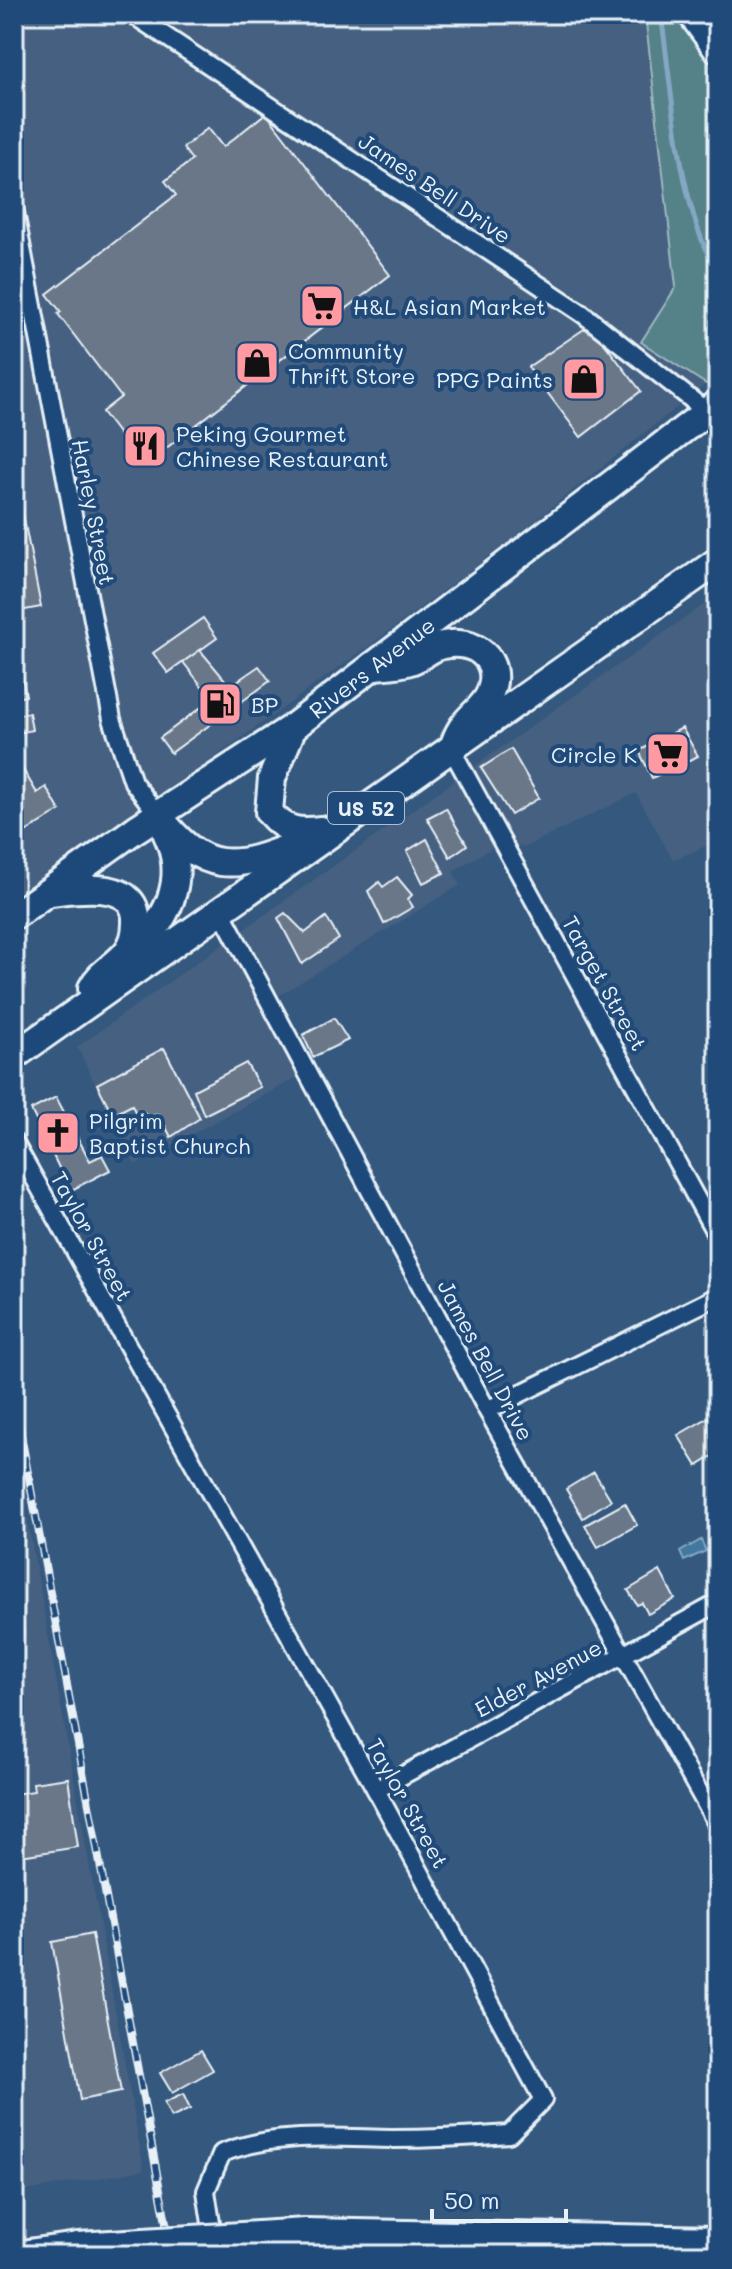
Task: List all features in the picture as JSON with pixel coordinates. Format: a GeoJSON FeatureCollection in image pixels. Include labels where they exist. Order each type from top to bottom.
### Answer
{"type":"FeatureCollection","features":[{"type":"Feature","properties":{"kind":"highway"},"geometry":{"type":"LineString","coordinates":[[694,14],[718,47]]}},
{"type":"Feature","properties":{"kind":"highway"},"geometry":{"type":"LineString","coordinates":[[28,2255],[78,2248],[306,2234],[718,2242]]}},
{"type":"Feature","properties":{"kind":"main road","name":"Rivers Avenue"},"geometry":{"type":"LineString","coordinates":[[14,916],[158,815],[293,727],[712,407]]}},
{"type":"Feature","properties":{"kind":"main road","name":"US 52"},"geometry":{"type":"LineString","coordinates":[[14,1056],[718,561]]}},
{"type":"Feature","properties":{"kind":"main road"},"geometry":{"type":"LineString","coordinates":[[373,666],[409,662],[441,645],[461,643],[478,647],[491,661],[494,677],[489,696],[461,724],[452,750]]}},
{"type":"Feature","properties":{"kind":"main road"},"geometry":{"type":"LineString","coordinates":[[293,727],[272,778],[269,812],[279,825],[298,833],[336,828]]}},
{"type":"Feature","properties":{"kind":"main road"},"geometry":{"type":"LineString","coordinates":[[158,815],[192,854],[215,862],[256,859],[336,828]]}},
{"type":"Feature","properties":{"kind":"main road"},"geometry":{"type":"LineString","coordinates":[[121,981],[130,960],[166,916],[176,889],[174,847],[158,815]]}},
{"type":"Feature","properties":{"kind":"main road"},"geometry":{"type":"LineString","coordinates":[[48,892],[108,889],[124,896],[137,918],[135,937],[126,953],[98,977],[82,1009]]}},
{"type":"Feature","properties":{"kind":"street","name":"James Bell Drive"},"geometry":{"type":"LineString","coordinates":[[132,14],[583,314],[712,407]]}},
{"type":"Feature","properties":{"kind":"street","name":"Harley Street"},"geometry":{"type":"LineString","coordinates":[[14,207],[112,719],[133,782],[158,815]]}},
{"type":"Feature","properties":{"kind":"street","name":"Target Street"},"geometry":{"type":"LineString","coordinates":[[452,750],[718,1238]]}},
{"type":"Feature","properties":{"kind":"street","name":"James Bell Drive"},"geometry":{"type":"LineString","coordinates":[[221,911],[487,1410],[718,1826]]}},
{"type":"Feature","properties":{"kind":"street","name":"Taylor Street"},"geometry":{"type":"LineString","coordinates":[[14,1142],[376,1790],[543,2100],[509,2134],[440,2139],[277,2138],[250,2142],[222,2153],[206,2191],[216,2255]]}},
{"type":"Feature","properties":{"kind":"street"},"geometry":{"type":"LineString","coordinates":[[487,1410],[718,1296]]}},
{"type":"Feature","properties":{"kind":"street","name":"Elder Avenue"},"geometry":{"type":"LineString","coordinates":[[376,1790],[718,1603]]}},
{"type":"Feature","properties":{"kind":"shaded area"},"geometry":{"type":"Polygon","coordinates":[[[14,14],[645,14],[677,287],[642,342],[706,384],[512,539],[14,902],[14,14]]]}},
{"type":"Feature","properties":{"kind":"shaded area"},"geometry":{"type":"Polygon","coordinates":[[[713,598],[718,636],[718,841],[673,860],[636,793],[525,847],[502,842],[453,871],[460,885],[270,1001],[307,1072],[135,1165],[77,1047],[713,598]]]}},
{"type":"Feature","properties":{"kind":"shaded area"},"geometry":{"type":"Polygon","coordinates":[[[14,1444],[144,2170],[14,2193],[14,1444]]]}},
{"type":"Feature","properties":{"kind":"shaded area"},"geometry":{"type":"Polygon","coordinates":[[[701,1540],[706,1551],[684,1561],[680,1552],[701,1540]]]}},
{"type":"Feature","properties":{"kind":"shaded area"},"geometry":{"type":"Polygon","coordinates":[[[14,1569],[24,1635],[19,1639],[14,1635],[14,1569]]]}},
{"type":"Feature","properties":{"kind":"green space"},"geometry":{"type":"Polygon","coordinates":[[[645,14],[676,14],[718,70],[718,375],[706,384],[641,342],[676,287],[645,14]]]}},
{"type":"Feature","properties":{"kind":"building"},"geometry":{"type":"Polygon","coordinates":[[[266,113],[390,275],[143,466],[102,412],[121,397],[58,314],[61,312],[47,294],[176,195],[165,181],[192,160],[183,148],[208,128],[223,147],[266,113]]]}},
{"type":"Feature","properties":{"kind":"building","name":"PPG Paints"},"geometry":{"type":"Polygon","coordinates":[[[590,325],[641,391],[581,437],[528,367],[590,325]]]}},
{"type":"Feature","properties":{"kind":"building"},"geometry":{"type":"Polygon","coordinates":[[[22,509],[41,607],[14,612],[14,510],[22,509]]]}},
{"type":"Feature","properties":{"kind":"building"},"geometry":{"type":"Polygon","coordinates":[[[203,618],[217,638],[168,673],[153,653],[203,618]]]}},
{"type":"Feature","properties":{"kind":"building"},"geometry":{"type":"Polygon","coordinates":[[[17,649],[26,696],[14,698],[14,650],[17,649]]]}},
{"type":"Feature","properties":{"kind":"building","name":"BP"},"geometry":{"type":"Polygon","coordinates":[[[200,650],[230,686],[259,666],[270,681],[171,753],[160,738],[212,699],[183,662],[200,650]]]}},
{"type":"Feature","properties":{"kind":"building"},"geometry":{"type":"Polygon","coordinates":[[[29,713],[32,730],[14,734],[14,715],[29,713]]]}},
{"type":"Feature","properties":{"kind":"building","name":"Circle K"},"geometry":{"type":"Polygon","coordinates":[[[682,728],[698,756],[652,778],[639,751],[682,728]]]}},
{"type":"Feature","properties":{"kind":"building"},"geometry":{"type":"Polygon","coordinates":[[[511,749],[539,798],[511,815],[481,768],[511,749]]]}},
{"type":"Feature","properties":{"kind":"building"},"geometry":{"type":"Polygon","coordinates":[[[19,763],[37,793],[46,787],[60,811],[14,839],[14,766],[19,763]]]}},
{"type":"Feature","properties":{"kind":"building"},"geometry":{"type":"Polygon","coordinates":[[[446,808],[467,845],[450,857],[427,818],[446,808]]]}},
{"type":"Feature","properties":{"kind":"building"},"geometry":{"type":"Polygon","coordinates":[[[427,839],[444,873],[423,883],[407,851],[427,839]]]}},
{"type":"Feature","properties":{"kind":"building"},"geometry":{"type":"Polygon","coordinates":[[[397,877],[412,895],[408,899],[413,907],[384,924],[368,891],[379,882],[383,887],[397,877]]]}},
{"type":"Feature","properties":{"kind":"building"},"geometry":{"type":"Polygon","coordinates":[[[285,913],[305,933],[326,917],[339,939],[302,964],[278,918],[285,913]]]}},
{"type":"Feature","properties":{"kind":"building"},"geometry":{"type":"Polygon","coordinates":[[[334,1018],[348,1040],[313,1057],[303,1035],[334,1018]]]}},
{"type":"Feature","properties":{"kind":"building"},"geometry":{"type":"Polygon","coordinates":[[[164,1048],[200,1118],[171,1137],[159,1114],[147,1117],[144,1112],[137,1116],[132,1105],[113,1115],[97,1084],[164,1048]]]}},
{"type":"Feature","properties":{"kind":"building"},"geometry":{"type":"Polygon","coordinates":[[[246,1063],[260,1087],[204,1115],[194,1090],[246,1063]]]}},
{"type":"Feature","properties":{"kind":"building","name":"Pilgrim Baptist Church"},"geometry":{"type":"Polygon","coordinates":[[[56,1097],[90,1161],[102,1155],[110,1170],[64,1194],[56,1178],[62,1174],[31,1110],[56,1097]]]}},
{"type":"Feature","properties":{"kind":"building"},"geometry":{"type":"Polygon","coordinates":[[[718,1412],[718,1453],[697,1466],[678,1435],[718,1412]]]}},
{"type":"Feature","properties":{"kind":"building"},"geometry":{"type":"Polygon","coordinates":[[[594,1472],[611,1500],[583,1518],[566,1489],[594,1472]]]}},
{"type":"Feature","properties":{"kind":"building"},"geometry":{"type":"Polygon","coordinates":[[[625,1503],[637,1525],[598,1547],[585,1525],[625,1503]]]}},
{"type":"Feature","properties":{"kind":"building"},"geometry":{"type":"Polygon","coordinates":[[[660,1571],[675,1599],[648,1614],[642,1603],[637,1605],[628,1590],[660,1571]]]}},
{"type":"Feature","properties":{"kind":"building"},"geometry":{"type":"Polygon","coordinates":[[[68,1778],[78,1847],[14,1857],[14,1794],[34,1791],[33,1783],[68,1778]]]}},
{"type":"Feature","properties":{"kind":"building"},"geometry":{"type":"Polygon","coordinates":[[[92,1934],[121,2092],[80,2100],[52,1942],[92,1934]]]}},
{"type":"Feature","properties":{"kind":"building"},"geometry":{"type":"Polygon","coordinates":[[[201,2050],[213,2070],[172,2093],[160,2073],[201,2050]]]}},
{"type":"Feature","properties":{"kind":"building"},"geometry":{"type":"Polygon","coordinates":[[[183,2094],[190,2109],[171,2118],[164,2103],[183,2094]]]}},
{"type":"Feature","properties":{"kind":"waterway"},"geometry":{"type":"LineString","coordinates":[[661,14],[685,183],[705,246],[718,272]]}},
{"type":"Feature","properties":{"kind":"railway"},"geometry":{"type":"LineString","coordinates":[[14,1397],[172,2255]]}},
{"type":"Feature","properties":{"kind":"place","name":"H&L Asian Market"},"geometry":{"type":"Point","coordinates":[322,306]}},
{"type":"Feature","properties":{"kind":"place","name":"Community Thrift Store"},"geometry":{"type":"Point","coordinates":[257,363]}},
{"type":"Feature","properties":{"kind":"place","name":"PPG Paints"},"geometry":{"type":"Point","coordinates":[584,379]}},
{"type":"Feature","properties":{"kind":"place","name":"Peking Gourmet Chinese Restaurant"},"geometry":{"type":"Point","coordinates":[145,446]}},
{"type":"Feature","properties":{"kind":"place","name":"BP"},"geometry":{"type":"Point","coordinates":[220,704]}},
{"type":"Feature","properties":{"kind":"place","name":"Circle K"},"geometry":{"type":"Point","coordinates":[668,754]}},
{"type":"Feature","properties":{"kind":"place","name":"Pilgrim Baptist Church"},"geometry":{"type":"Point","coordinates":[58,1133]}}]}
